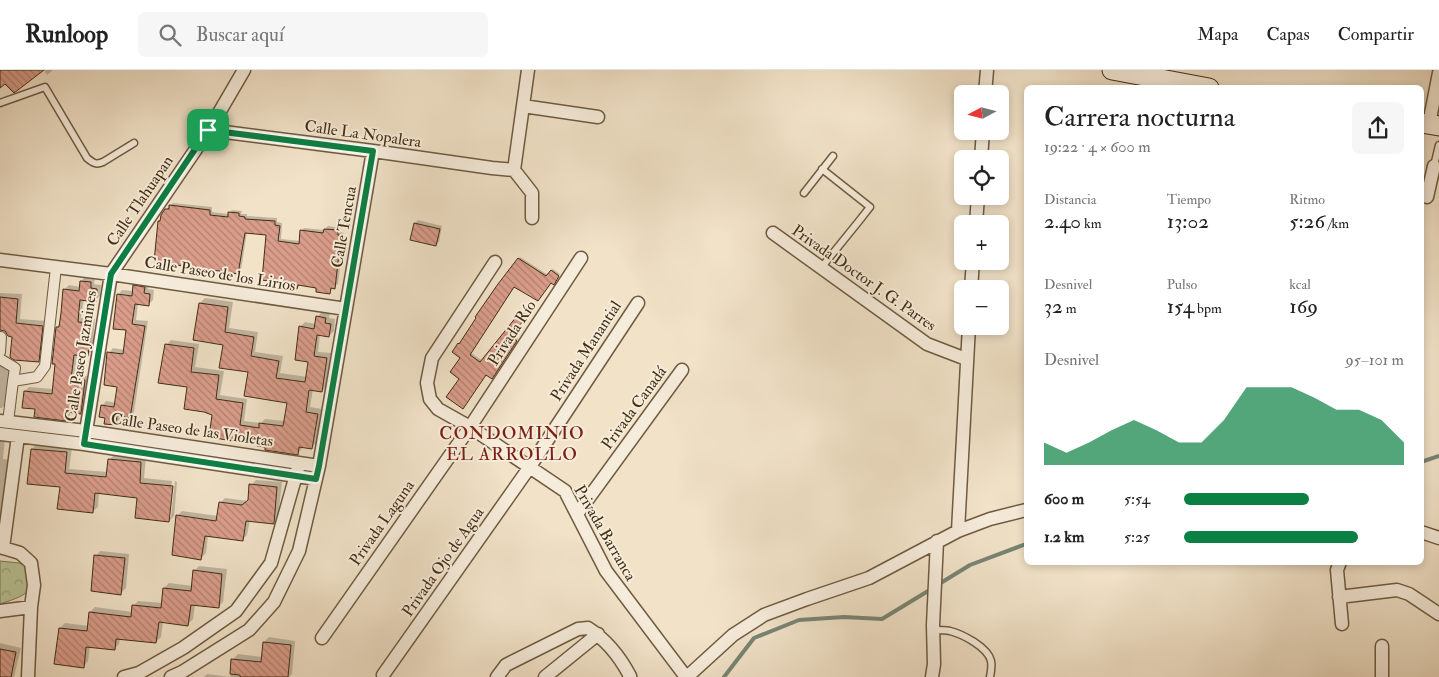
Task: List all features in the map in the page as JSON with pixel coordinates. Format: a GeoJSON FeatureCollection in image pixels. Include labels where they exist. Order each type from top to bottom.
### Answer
{"type":"FeatureCollection","features":[{"type":"Feature","properties":{"kind":"main road"},"geometry":{"type":"LineString","coordinates":[[1112,70],[1193,85]]}},
{"type":"Feature","properties":{"kind":"street","name":"Calle Tlahuapan"},"geometry":{"type":"LineString","coordinates":[[111,274],[208,130],[244,70]]}},
{"type":"Feature","properties":{"kind":"street"},"geometry":{"type":"LineString","coordinates":[[528,70],[514,170],[532,193],[532,218]]}},
{"type":"Feature","properties":{"kind":"street"},"geometry":{"type":"LineString","coordinates":[[986,85],[987,70]]}},
{"type":"Feature","properties":{"kind":"street"},"geometry":{"type":"LineString","coordinates":[[1430,124],[1439,74]]}},
{"type":"Feature","properties":{"kind":"street"},"geometry":{"type":"LineString","coordinates":[[522,106],[598,117]]}},
{"type":"Feature","properties":{"kind":"street","name":"Calle La Nopalera"},"geometry":{"type":"LineString","coordinates":[[208,130],[514,170]]}},
{"type":"Feature","properties":{"kind":"street","name":"Calle Tencua"},"geometry":{"type":"LineString","coordinates":[[172,677],[249,630],[274,602],[299,551],[319,466],[373,151]]}},
{"type":"Feature","properties":{"kind":"street"},"geometry":{"type":"LineString","coordinates":[[1427,197],[1434,166]]}},
{"type":"Feature","properties":{"kind":"street","name":"Privada Doctor J. G. Parres"},"geometry":{"type":"LineString","coordinates":[[773,233],[927,344],[966,359]]}},
{"type":"Feature","properties":{"kind":"street","name":"Privada Río"},"geometry":{"type":"LineString","coordinates":[[470,427],[581,258]]}},
{"type":"Feature","properties":{"kind":"street","name":"Calle Paseo de los Lirios"},"geometry":{"type":"LineString","coordinates":[[0,260],[111,274],[346,309]]}},
{"type":"Feature","properties":{"kind":"street","name":"Privada Barranca"},"geometry":{"type":"LineString","coordinates":[[495,262],[432,358],[427,383],[430,398],[438,409],[470,427],[564,491],[606,571],[686,677]]}},
{"type":"Feature","properties":{"kind":"street"},"geometry":{"type":"LineString","coordinates":[[13,382],[37,377],[45,366],[56,267]]}},
{"type":"Feature","properties":{"kind":"street","name":"Calle Paseo Jazmines"},"geometry":{"type":"LineString","coordinates":[[85,438],[111,274]]}},
{"type":"Feature","properties":{"kind":"street","name":"Privada Manantial"},"geometry":{"type":"LineString","coordinates":[[529,468],[638,303]]}},
{"type":"Feature","properties":{"kind":"street"},"geometry":{"type":"LineString","coordinates":[[958,531],[967,335]]}},
{"type":"Feature","properties":{"kind":"street"},"geometry":{"type":"LineString","coordinates":[[0,337],[0,352]]}},
{"type":"Feature","properties":{"kind":"street"},"geometry":{"type":"LineString","coordinates":[[0,359],[15,368],[4,421]]}},
{"type":"Feature","properties":{"kind":"street","name":"Privada Canadá"},"geometry":{"type":"LineString","coordinates":[[577,514],[682,370]]}},
{"type":"Feature","properties":{"kind":"street","name":"Calle Paseo de las Violetas"},"geometry":{"type":"LineString","coordinates":[[4,421],[85,438],[316,479]]}},
{"type":"Feature","properties":{"kind":"street","name":"Privada Laguna"},"geometry":{"type":"LineString","coordinates":[[322,638],[470,427]]}},
{"type":"Feature","properties":{"kind":"street","name":"Calle Paseo de las Violetas"},"geometry":{"type":"LineString","coordinates":[[0,434],[85,438],[319,466]]}},
{"type":"Feature","properties":{"kind":"street"},"geometry":{"type":"LineString","coordinates":[[18,436],[2,547],[20,553],[31,563],[34,585],[31,607],[28,677]]}},
{"type":"Feature","properties":{"kind":"street"},"geometry":{"type":"LineString","coordinates":[[124,677],[138,673],[183,648],[236,611],[271,563],[297,476],[299,463]]}},
{"type":"Feature","properties":{"kind":"street","name":"Privada Ojo de Agua"},"geometry":{"type":"LineString","coordinates":[[383,675],[529,468]]}},
{"type":"Feature","properties":{"kind":"street"},"geometry":{"type":"LineString","coordinates":[[686,677],[733,635],[764,616],[869,578],[958,531],[990,519],[1024,510]]}},
{"type":"Feature","properties":{"kind":"street"},"geometry":{"type":"LineString","coordinates":[[1424,533],[1439,538]]}},
{"type":"Feature","properties":{"kind":"street"},"geometry":{"type":"LineString","coordinates":[[932,677],[934,664],[933,627],[936,541]]}},
{"type":"Feature","properties":{"kind":"street"},"geometry":{"type":"LineString","coordinates":[[1339,565],[1337,570],[1342,624]]}},
{"type":"Feature","properties":{"kind":"street"},"geometry":{"type":"LineString","coordinates":[[1339,597],[1397,590],[1409,594],[1439,614]]}},
{"type":"Feature","properties":{"kind":"street"},"geometry":{"type":"LineString","coordinates":[[0,611],[31,607]]}},
{"type":"Feature","properties":{"kind":"street"},"geometry":{"type":"LineString","coordinates":[[497,677],[506,665],[578,629],[588,628],[598,634],[624,664],[629,676]]}},
{"type":"Feature","properties":{"kind":"street"},"geometry":{"type":"LineString","coordinates":[[546,677],[598,634]]}},
{"type":"Feature","properties":{"kind":"street"},"geometry":{"type":"LineString","coordinates":[[1382,646],[1382,677]]}},
{"type":"Feature","properties":{"kind":"lane"},"geometry":{"type":"LineString","coordinates":[[0,103],[45,87],[87,158],[92,163],[98,164],[103,162],[134,143]]}},
{"type":"Feature","properties":{"kind":"lane"},"geometry":{"type":"LineString","coordinates":[[1434,166],[1439,145]]}},
{"type":"Feature","properties":{"kind":"lane"},"geometry":{"type":"LineString","coordinates":[[804,193],[833,156]]}},
{"type":"Feature","properties":{"kind":"lane"},"geometry":{"type":"LineString","coordinates":[[821,268],[870,207],[822,170]]}},
{"type":"Feature","properties":{"kind":"lane"},"geometry":{"type":"LineString","coordinates":[[933,627],[950,631],[984,648],[991,660],[990,677]]}},
{"type":"Feature","properties":{"kind":"green space"},"geometry":{"type":"Polygon","coordinates":[[[0,561],[19,563],[26,566],[30,586],[26,593],[0,604],[0,561]]]}},
{"type":"Feature","properties":{"kind":"building"},"geometry":{"type":"Polygon","coordinates":[[[0,70],[44,70],[14,93],[5,84],[0,88],[0,70]]]}},
{"type":"Feature","properties":{"kind":"building"},"geometry":{"type":"Polygon","coordinates":[[[169,205],[210,210],[210,215],[228,217],[228,212],[239,213],[239,216],[245,217],[245,219],[275,221],[275,225],[280,226],[278,241],[299,244],[300,230],[323,233],[324,229],[338,230],[338,235],[341,235],[335,289],[331,288],[330,294],[316,292],[316,288],[298,285],[297,289],[286,288],[286,284],[262,280],[266,235],[245,233],[238,274],[232,273],[231,278],[220,277],[220,271],[201,269],[201,272],[190,271],[190,267],[170,264],[169,269],[158,267],[158,262],[154,262],[158,221],[160,221],[165,209],[169,209],[169,205]]]}},
{"type":"Feature","properties":{"kind":"building"},"geometry":{"type":"Polygon","coordinates":[[[414,223],[440,229],[436,246],[410,240],[414,223]]]}},
{"type":"Feature","properties":{"kind":"building"},"geometry":{"type":"Polygon","coordinates":[[[518,258],[546,276],[551,270],[559,276],[554,285],[551,283],[538,301],[514,287],[470,355],[480,362],[521,311],[527,315],[512,337],[517,341],[492,379],[486,375],[463,409],[446,397],[459,379],[450,372],[460,358],[452,352],[518,258]]]}},
{"type":"Feature","properties":{"kind":"building"},"geometry":{"type":"Polygon","coordinates":[[[80,281],[91,282],[91,288],[97,289],[96,302],[80,300],[78,322],[92,323],[88,356],[74,355],[71,379],[85,380],[81,414],[67,412],[66,421],[34,417],[35,409],[22,408],[24,391],[52,394],[55,364],[52,364],[56,327],[59,327],[63,289],[79,291],[80,281]]]}},
{"type":"Feature","properties":{"kind":"building"},"geometry":{"type":"Polygon","coordinates":[[[133,285],[145,287],[144,293],[150,294],[149,306],[135,304],[132,324],[145,326],[130,418],[117,415],[116,425],[104,424],[105,418],[99,417],[101,405],[114,407],[117,387],[104,385],[107,352],[123,354],[126,330],[113,329],[117,294],[132,296],[133,285]]]}},
{"type":"Feature","properties":{"kind":"building"},"geometry":{"type":"Polygon","coordinates":[[[0,297],[18,299],[16,323],[43,326],[39,362],[14,360],[10,357],[12,337],[8,336],[5,331],[0,330],[0,297]]]}},
{"type":"Feature","properties":{"kind":"building"},"geometry":{"type":"Polygon","coordinates":[[[199,303],[228,307],[225,332],[254,337],[251,356],[279,361],[276,378],[305,382],[308,362],[295,360],[299,326],[314,329],[316,316],[326,318],[325,323],[331,324],[329,337],[317,335],[314,356],[327,358],[322,392],[309,390],[306,412],[318,414],[312,449],[299,447],[298,455],[265,450],[265,447],[257,446],[258,439],[239,436],[239,442],[209,437],[212,415],[184,409],[187,387],[158,383],[165,344],[194,348],[191,372],[219,375],[216,399],[243,403],[240,425],[259,428],[259,423],[283,426],[287,403],[244,396],[248,372],[219,368],[223,345],[193,340],[199,303]]]}},
{"type":"Feature","properties":{"kind":"building"},"geometry":{"type":"Polygon","coordinates":[[[31,449],[67,452],[65,473],[106,477],[108,459],[141,462],[140,483],[173,486],[169,522],[135,518],[137,498],[95,493],[93,513],[57,509],[60,487],[27,484],[31,449]]]}},
{"type":"Feature","properties":{"kind":"building"},"geometry":{"type":"Polygon","coordinates":[[[249,484],[277,487],[274,524],[246,521],[243,541],[205,536],[201,560],[172,555],[176,515],[216,521],[219,502],[242,505],[248,500],[249,484]]]}},
{"type":"Feature","properties":{"kind":"building"},"geometry":{"type":"Polygon","coordinates":[[[94,555],[125,558],[121,595],[91,591],[94,555]]]}},
{"type":"Feature","properties":{"kind":"building"},"geometry":{"type":"Polygon","coordinates":[[[193,570],[222,574],[219,608],[191,605],[188,626],[159,622],[156,643],[116,639],[115,650],[86,647],[84,668],[54,664],[59,628],[87,631],[89,612],[131,617],[132,605],[161,608],[163,588],[191,591],[193,570]]]}},
{"type":"Feature","properties":{"kind":"building"},"geometry":{"type":"Polygon","coordinates":[[[263,642],[291,645],[288,677],[240,677],[240,675],[230,674],[231,659],[261,662],[263,642]]]}},
{"type":"Feature","properties":{"kind":"building"},"geometry":{"type":"Polygon","coordinates":[[[0,649],[16,652],[11,677],[0,677],[0,649]]]}},
{"type":"Feature","properties":{"kind":"waterway"},"geometry":{"type":"LineString","coordinates":[[1424,461],[1439,456]]}},
{"type":"Feature","properties":{"kind":"waterway"},"geometry":{"type":"LineString","coordinates":[[939,584],[970,565],[1024,545]]}},
{"type":"Feature","properties":{"kind":"waterway"},"geometry":{"type":"LineString","coordinates":[[724,677],[754,638],[799,620],[844,617],[882,619],[933,588]]}},
{"type":"Feature","properties":{"kind":"district","name":"CONDOMINIO EL ARROLLO"},"geometry":{"type":"Point","coordinates":[512,443]}},
{"type":"Feature","properties":{"kind":"route"},"geometry":{"type":"LineString","coordinates":[[208,130],[373,151],[316,479],[84,444],[111,274],[208,130]]}}]}
